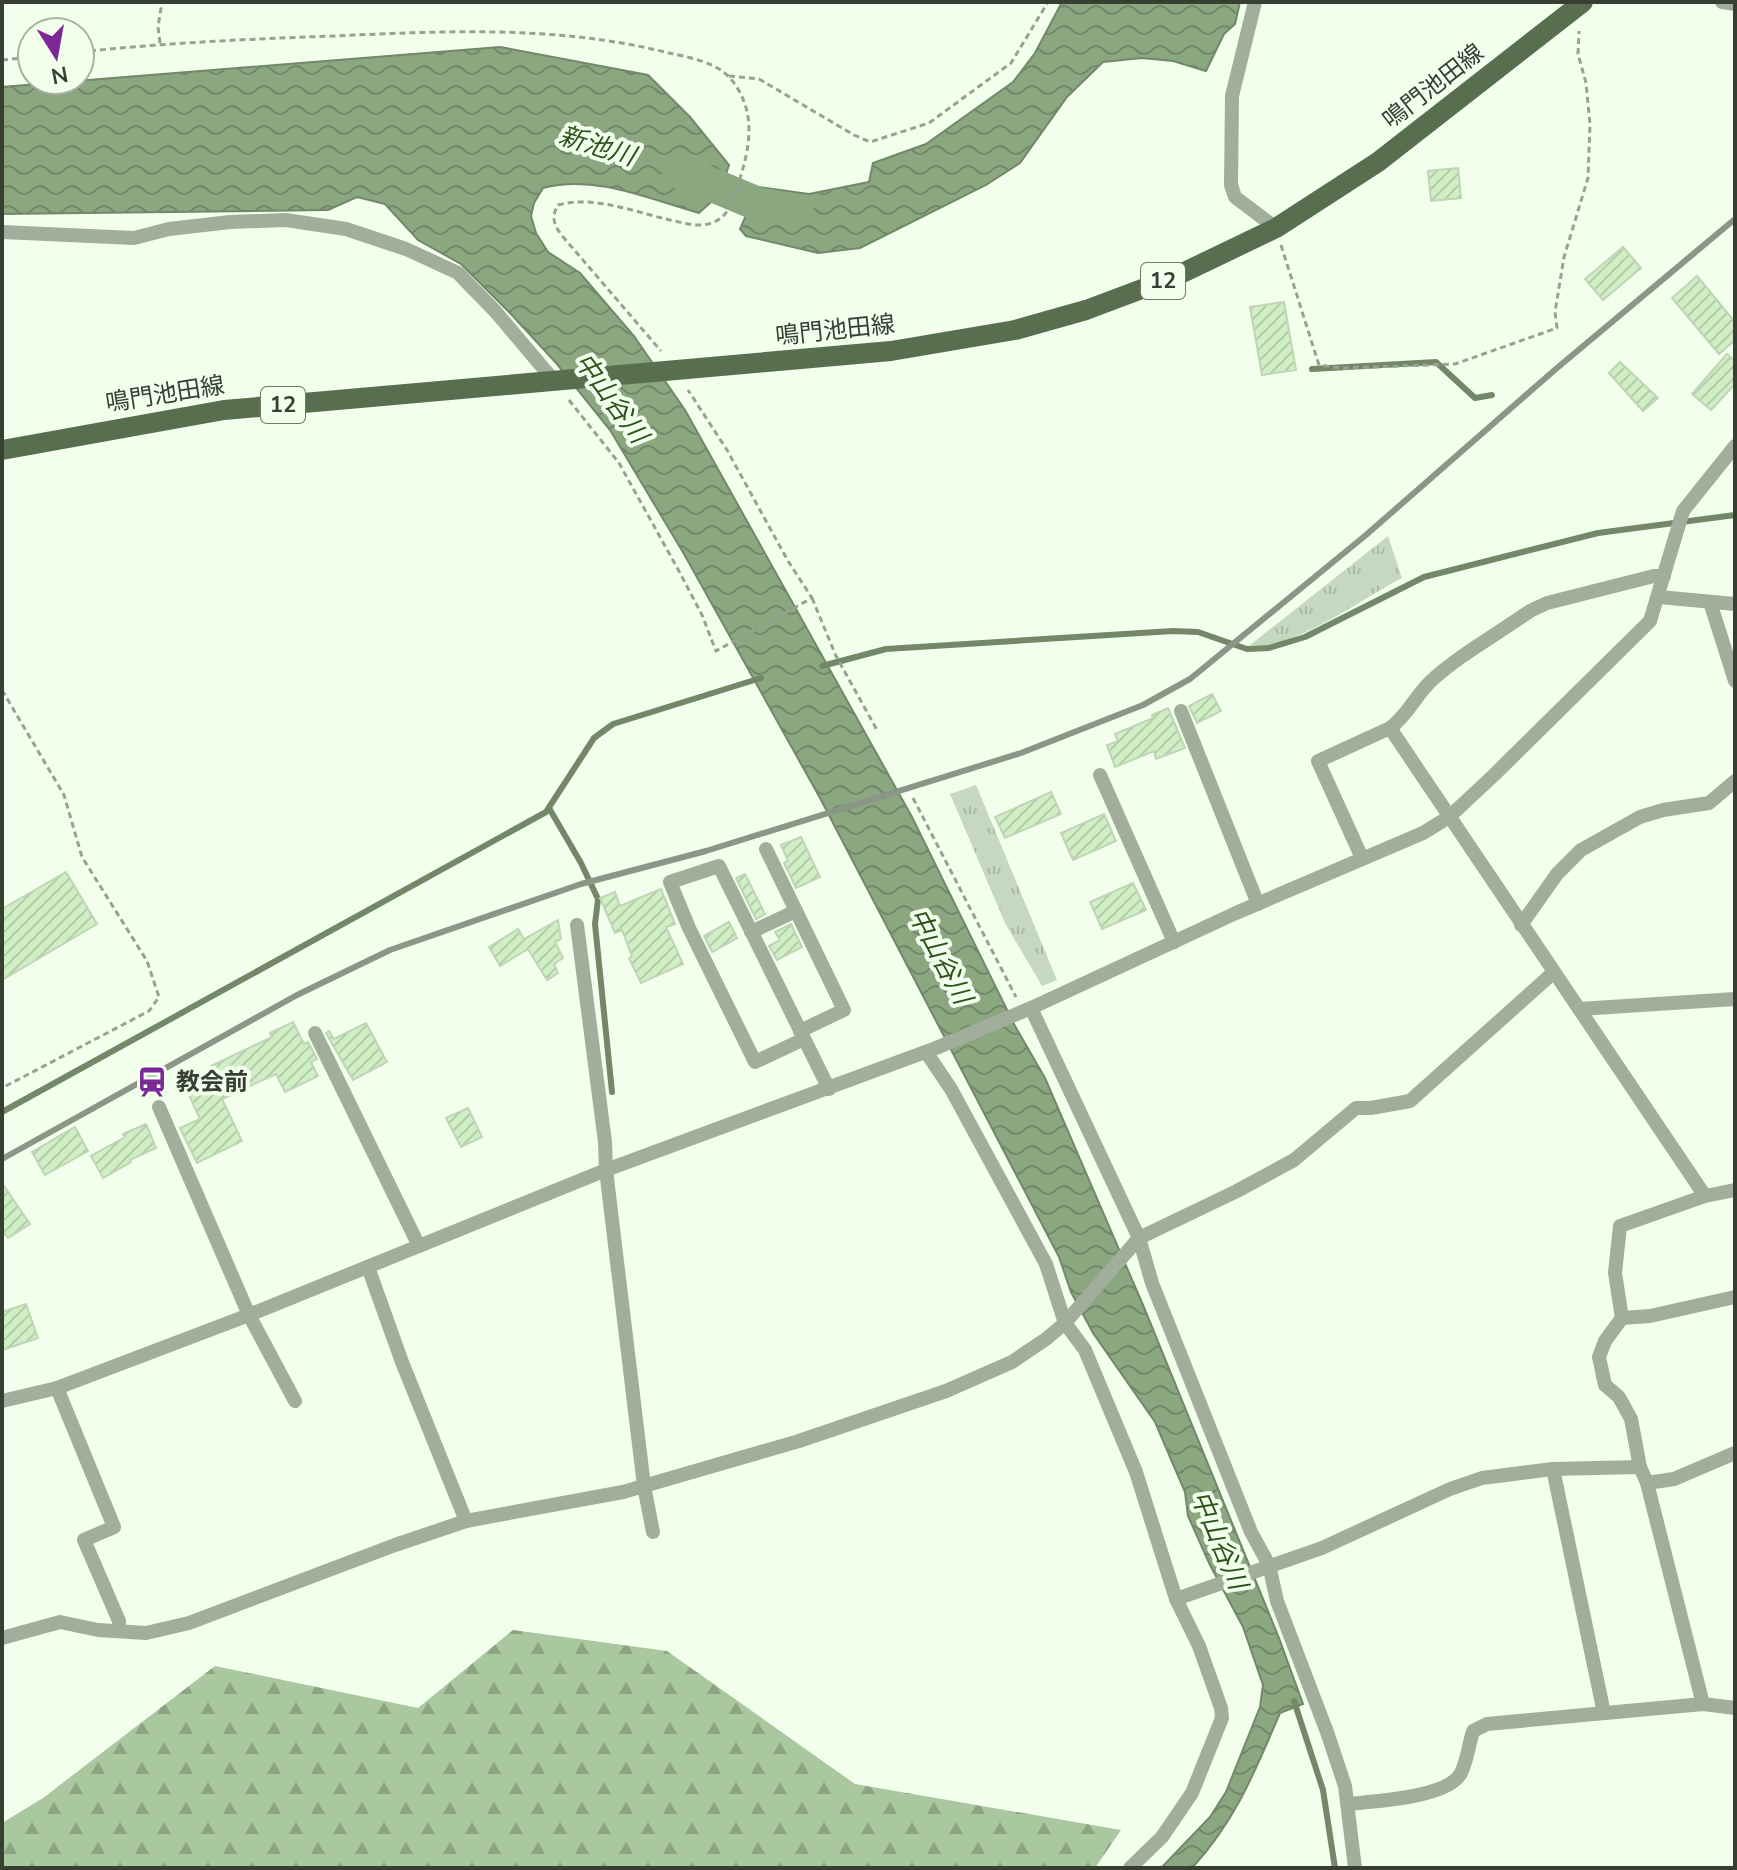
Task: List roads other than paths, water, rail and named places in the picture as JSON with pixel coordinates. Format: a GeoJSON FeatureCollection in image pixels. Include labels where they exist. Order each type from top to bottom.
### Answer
{"type":"FeatureCollection","features":[{"type":"Feature","properties":{"kind":"main road","name":"鳴門池田線"},"geometry":{"type":"LineString","coordinates":[[2,450],[224,410],[891,351],[1015,330],[1086,310],[1174,277],[1276,228],[1378,162],[1582,3]]}},
{"type":"Feature","properties":{"kind":"street"},"geometry":{"type":"LineString","coordinates":[[1255,2],[1232,96],[1231,185],[1235,197],[1276,228]]}},
{"type":"Feature","properties":{"kind":"street"},"geometry":{"type":"LineString","coordinates":[[1722,2],[1735,4]]}},
{"type":"Feature","properties":{"kind":"street"},"geometry":{"type":"LineString","coordinates":[[2,232],[134,238],[184,227],[286,220],[346,229],[406,249],[458,273],[560,381]]}},
{"type":"Feature","properties":{"kind":"street"},"geometry":{"type":"LineString","coordinates":[[2,1401],[57,1388],[249,1315],[606,1170],[931,1050],[1423,833],[1449,817],[1650,621],[1683,511],[1735,446]]}},
{"type":"Feature","properties":{"kind":"street"},"geometry":{"type":"LineString","coordinates":[[1362,858],[1318,761],[1390,728],[1434,678],[1530,611],[1562,599],[1664,576]]}},
{"type":"Feature","properties":{"kind":"street"},"geometry":{"type":"LineString","coordinates":[[1659,597],[1735,604]]}},
{"type":"Feature","properties":{"kind":"street"},"geometry":{"type":"LineString","coordinates":[[1710,602],[1735,681]]}},
{"type":"Feature","properties":{"kind":"street"},"geometry":{"type":"LineString","coordinates":[[1181,711],[1258,904]]}},
{"type":"Feature","properties":{"kind":"street"},"geometry":{"type":"LineString","coordinates":[[1390,728],[1705,1196]]}},
{"type":"Feature","properties":{"kind":"street"},"geometry":{"type":"LineString","coordinates":[[1100,775],[1174,942]]}},
{"type":"Feature","properties":{"kind":"street"},"geometry":{"type":"LineString","coordinates":[[1521,925],[1557,874],[1581,850],[1640,817],[1709,803],[1735,781]]}},
{"type":"Feature","properties":{"kind":"street"},"geometry":{"type":"LineString","coordinates":[[766,849],[844,1010],[802,1035],[755,1062],[689,928],[670,882],[719,866],[751,932],[802,1035],[829,1089]]}},
{"type":"Feature","properties":{"kind":"street"},"geometry":{"type":"LineString","coordinates":[[751,932],[796,911]]}},
{"type":"Feature","properties":{"kind":"street"},"geometry":{"type":"LineString","coordinates":[[577,925],[644,1486],[653,1532]]}},
{"type":"Feature","properties":{"kind":"street"},"geometry":{"type":"LineString","coordinates":[[2,1638],[60,1622],[146,1633],[189,1623],[466,1521],[623,1492],[799,1441],[946,1391],[1012,1362],[1069,1318],[1133,1243],[1294,1160],[1356,1108],[1410,1101],[1554,972]]}},
{"type":"Feature","properties":{"kind":"street"},"geometry":{"type":"LineString","coordinates":[[1579,1009],[1735,999]]}},
{"type":"Feature","properties":{"kind":"street"},"geometry":{"type":"LineString","coordinates":[[1025,1010],[1158,1297],[1251,1532],[1327,1732],[1348,1804],[1355,1868]]}},
{"type":"Feature","properties":{"kind":"street"},"geometry":{"type":"LineString","coordinates":[[315,1033],[419,1246]]}},
{"type":"Feature","properties":{"kind":"street"},"geometry":{"type":"LineString","coordinates":[[931,1050],[1046,1264],[1085,1350],[1136,1472],[1222,1718],[1192,1793],[1162,1837],[1130,1868]]}},
{"type":"Feature","properties":{"kind":"street"},"geometry":{"type":"LineString","coordinates":[[159,1107],[249,1315],[295,1401]]}},
{"type":"Feature","properties":{"kind":"street"},"geometry":{"type":"LineString","coordinates":[[1703,1704],[1647,1483],[1640,1467],[1631,1419],[1619,1397],[1605,1385],[1599,1357],[1605,1341],[1622,1318],[1615,1273],[1620,1226],[1705,1196],[1735,1190]]}},
{"type":"Feature","properties":{"kind":"street"},"geometry":{"type":"LineString","coordinates":[[368,1267],[402,1362],[466,1521]]}},
{"type":"Feature","properties":{"kind":"street"},"geometry":{"type":"LineString","coordinates":[[1622,1318],[1650,1316],[1735,1297]]}},
{"type":"Feature","properties":{"kind":"street"},"geometry":{"type":"LineString","coordinates":[[57,1388],[114,1527],[84,1540],[119,1621],[119,1631]]}},
{"type":"Feature","properties":{"kind":"street"},"geometry":{"type":"LineString","coordinates":[[1647,1483],[1674,1479],[1735,1453]]}},
{"type":"Feature","properties":{"kind":"street"},"geometry":{"type":"LineString","coordinates":[[1179,1598],[1322,1548],[1450,1489],[1482,1478],[1553,1469],[1640,1467]]}},
{"type":"Feature","properties":{"kind":"street"},"geometry":{"type":"LineString","coordinates":[[1553,1469],[1604,1713]]}},
{"type":"Feature","properties":{"kind":"street"},"geometry":{"type":"LineString","coordinates":[[1348,1804],[1426,1793],[1449,1786],[1460,1775],[1473,1731],[1487,1724],[1703,1704],[1735,1708]]}},
{"type":"Feature","properties":{"kind":"water"},"geometry":{"type":"Polygon","coordinates":[[[1062,2],[1240,2],[1235,24],[1224,34],[1206,71],[1173,61],[1142,58],[1103,62],[1067,97],[1020,163],[986,185],[860,248],[818,253],[746,236],[740,229],[758,187],[809,194],[869,182],[873,163],[926,144],[1013,82],[1035,53],[1062,2]]]}},
{"type":"Feature","properties":{"kind":"water","name":"中山谷川"},"geometry":{"type":"Polygon","coordinates":[[[500,47],[648,75],[690,117],[729,165],[719,195],[699,213],[622,190],[563,184],[543,188],[531,216],[536,233],[548,252],[580,273],[634,336],[685,410],[912,817],[1015,1026],[1045,1078],[1143,1305],[1279,1638],[1303,1704],[1280,1713],[1233,1813],[1192,1868],[1161,1868],[1210,1817],[1226,1792],[1260,1707],[1263,1685],[1243,1627],[1188,1516],[1185,1492],[1155,1422],[1093,1333],[1071,1292],[1059,1257],[820,798],[684,554],[610,430],[557,364],[511,314],[461,264],[418,240],[385,204],[357,197],[328,210],[2,214],[2,87],[16,86],[16,96],[96,96],[96,79],[500,47]]]}},
{"type":"Feature","properties":{"kind":"waterway","name":"新池川"},"geometry":{"type":"LineString","coordinates":[[679,171],[758,204],[797,211]]}},
{"type":"Feature","properties":{"kind":"waterway"},"geometry":{"type":"LineString","coordinates":[[1312,369],[1436,362],[1475,398],[1492,395]]}},
{"type":"Feature","properties":{"kind":"waterway"},"geometry":{"type":"LineString","coordinates":[[822,666],[886,649],[1173,631],[1198,632],[1247,649],[1269,648],[1305,637],[1424,577],[1598,533],[1735,515]]}},
{"type":"Feature","properties":{"kind":"waterway"},"geometry":{"type":"LineString","coordinates":[[2,1112],[546,812],[594,738],[613,724],[761,678]]}},
{"type":"Feature","properties":{"kind":"waterway"},"geometry":{"type":"LineString","coordinates":[[549,808],[598,899],[595,924],[612,1092]]}},
{"type":"Feature","properties":{"kind":"waterway"},"geometry":{"type":"LineString","coordinates":[[1294,1701],[1323,1790],[1335,1868]]}},
{"type":"Feature","properties":{"kind":"railway"},"geometry":{"type":"LineString","coordinates":[[2,1159],[297,995],[390,950],[581,884],[706,851],[1021,753],[1143,705],[1190,679],[1366,535],[1557,368],[1735,219]]}},
{"type":"Feature","properties":{"kind":"place","name":"教会前"},"geometry":{"type":"Point","coordinates":[152,1082]}}]}
